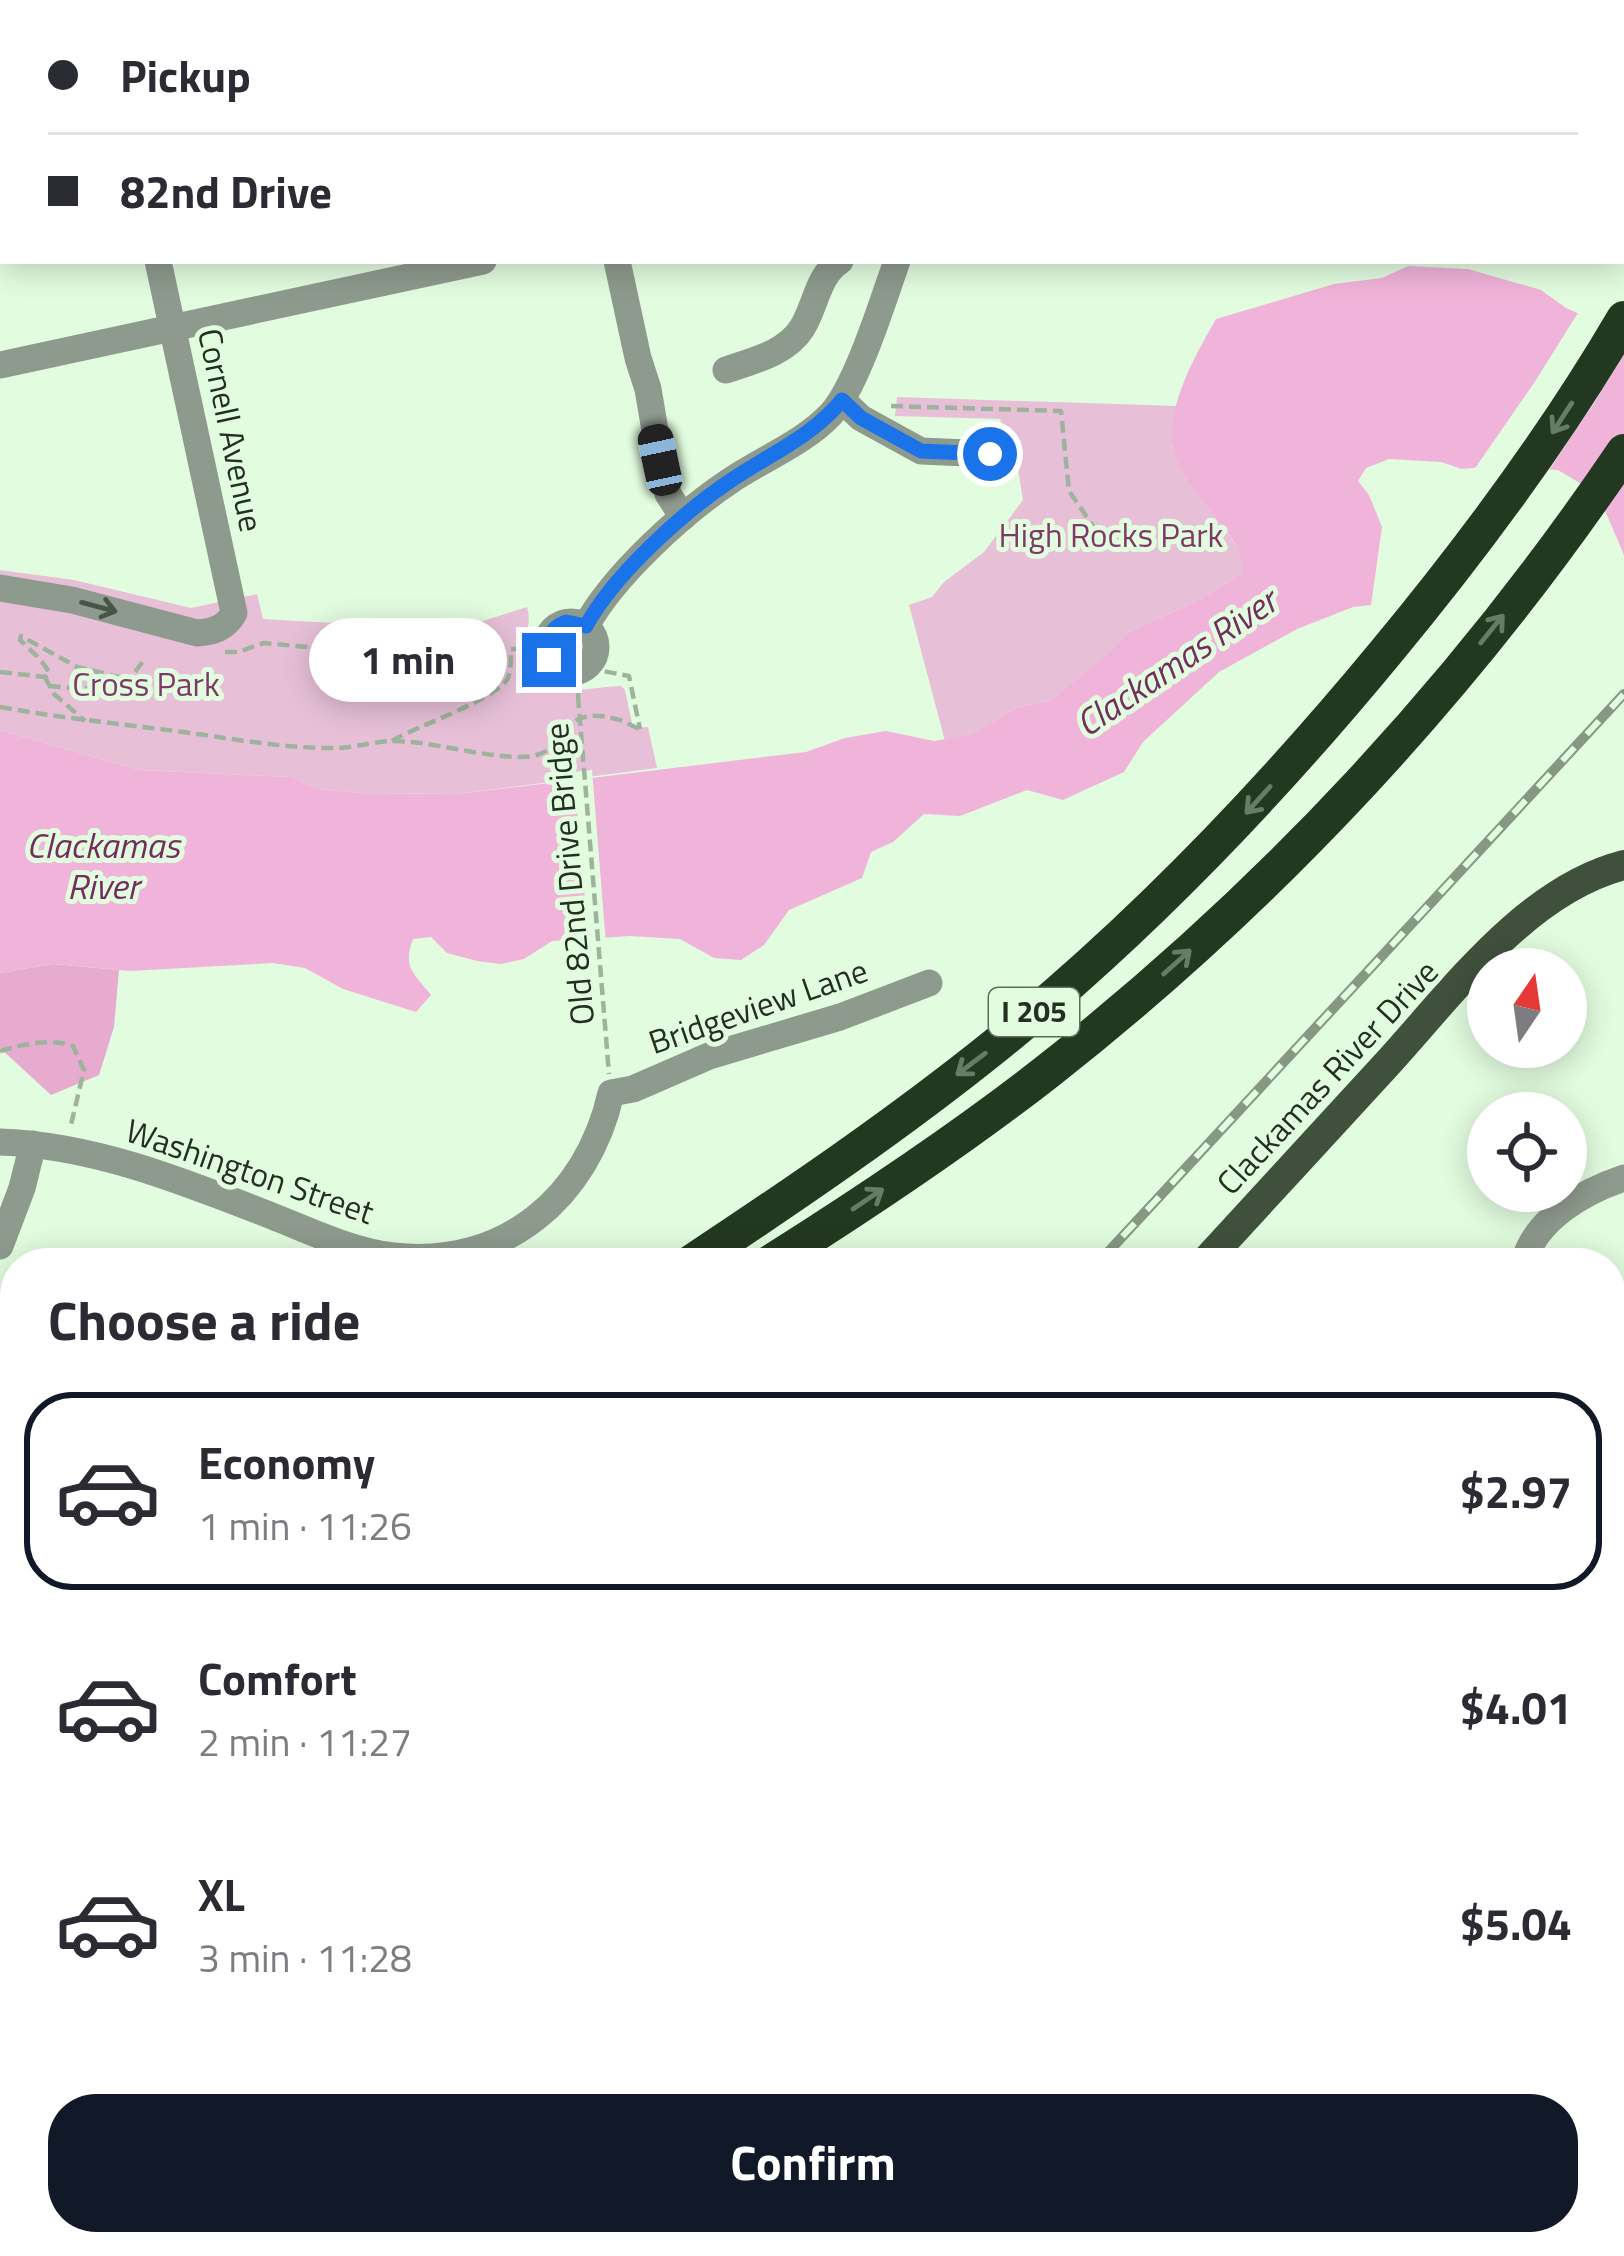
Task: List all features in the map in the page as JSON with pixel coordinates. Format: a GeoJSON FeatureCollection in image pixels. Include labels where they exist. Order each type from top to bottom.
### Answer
{"type":"FeatureCollection","features":[{"type":"Feature","properties":{"kind":"highway","name":"I 205"},"geometry":{"type":"LineString","coordinates":[[714,1248],[832,1170],[994,1046],[1230,830],[1336,713],[1434,594],[1544,446],[1624,319]]}},
{"type":"Feature","properties":{"kind":"highway","name":"I 205"},"geometry":{"type":"LineString","coordinates":[[793,1248],[935,1154],[1047,1072],[1217,926],[1315,831],[1418,720],[1583,512],[1624,452]]}},
{"type":"Feature","properties":{"kind":"main road","name":"Clackamas River Drive"},"geometry":{"type":"LineString","coordinates":[[1218,1248],[1527,916],[1569,886],[1624,865]]}},
{"type":"Feature","properties":{"kind":"street"},"geometry":{"type":"LineString","coordinates":[[717,0],[733,0]]}},
{"type":"Feature","properties":{"kind":"street","name":"Cornell Avenue"},"geometry":{"type":"LineString","coordinates":[[159,264],[234,614],[217,630],[197,633]]}},
{"type":"Feature","properties":{"kind":"street"},"geometry":{"type":"LineString","coordinates":[[0,365],[469,264]]}},
{"type":"Feature","properties":{"kind":"street"},"geometry":{"type":"LineString","coordinates":[[617,264],[668,494],[683,517]]}},
{"type":"Feature","properties":{"kind":"street"},"geometry":{"type":"LineString","coordinates":[[727,370],[770,355],[800,332],[835,264]]}},
{"type":"Feature","properties":{"kind":"street"},"geometry":{"type":"LineString","coordinates":[[586,626],[623,578],[683,517],[816,427],[842,400],[886,264]]}},
{"type":"Feature","properties":{"kind":"street"},"geometry":{"type":"LineString","coordinates":[[842,400],[861,418],[921,451],[990,454]]}},
{"type":"Feature","properties":{"kind":"street"},"geometry":{"type":"LineString","coordinates":[[0,588],[72,600],[197,633]]}},
{"type":"Feature","properties":{"kind":"street"},"geometry":{"type":"LineString","coordinates":[[575,622],[586,626],[597,644],[580,682],[549,660],[546,647],[557,626],[575,622]]}},
{"type":"Feature","properties":{"kind":"street","name":"Bridgeview Lane"},"geometry":{"type":"LineString","coordinates":[[610,1083],[633,1089],[709,1056],[840,1017],[929,983]]}},
{"type":"Feature","properties":{"kind":"street","name":"Washington Street"},"geometry":{"type":"LineString","coordinates":[[472,1248],[503,1238],[548,1208],[573,1181],[594,1147],[610,1083]]}},
{"type":"Feature","properties":{"kind":"street","name":"Washington Street"},"geometry":{"type":"LineString","coordinates":[[0,1142],[120,1162],[359,1248]]}},
{"type":"Feature","properties":{"kind":"street"},"geometry":{"type":"LineString","coordinates":[[0,1246],[22,1188],[32,1144]]}},
{"type":"Feature","properties":{"kind":"street"},"geometry":{"type":"LineString","coordinates":[[1527,1248],[1560,1212],[1624,1178]]}},
{"type":"Feature","properties":{"kind":"path"},"geometry":{"type":"LineString","coordinates":[[889,406],[1061,411],[1069,491],[1104,542]]}},
{"type":"Feature","properties":{"kind":"path"},"geometry":{"type":"LineString","coordinates":[[197,633],[209,648],[228,653],[264,643],[382,654],[546,647]]}},
{"type":"Feature","properties":{"kind":"path"},"geometry":{"type":"LineString","coordinates":[[0,672],[45,677],[50,673],[21,636],[77,667],[128,679]]}},
{"type":"Feature","properties":{"kind":"path"},"geometry":{"type":"LineString","coordinates":[[392,741],[493,694],[509,676],[512,648]]}},
{"type":"Feature","properties":{"kind":"path"},"geometry":{"type":"LineString","coordinates":[[49,686],[100,687],[128,679],[144,659]]}},
{"type":"Feature","properties":{"kind":"path"},"geometry":{"type":"LineString","coordinates":[[0,707],[304,746],[343,748],[392,741],[490,755],[536,756],[552,749],[568,723],[581,717],[612,718],[640,729],[629,676],[580,682]]}},
{"type":"Feature","properties":{"kind":"path"},"geometry":{"type":"LineString","coordinates":[[45,677],[85,721]]}},
{"type":"Feature","properties":{"kind":"path","name":"Old 82nd Drive Bridge"},"geometry":{"type":"LineString","coordinates":[[580,682],[610,1083]]}},
{"type":"Feature","properties":{"kind":"path"},"geometry":{"type":"LineString","coordinates":[[0,1052],[32,1043],[59,1041],[73,1046],[84,1070],[65,1150]]}},
{"type":"Feature","properties":{"kind":"green space","name":"High Rocks Park"},"geometry":{"type":"Polygon","coordinates":[[[897,397],[1177,406],[1172,446],[1187,476],[1243,555],[1242,574],[1128,632],[1113,651],[1049,701],[1018,707],[969,735],[945,741],[909,605],[932,597],[984,552],[1023,500],[1017,463],[1000,419],[895,416],[897,397]]]}},
{"type":"Feature","properties":{"kind":"green space","name":"Cross Park"},"geometry":{"type":"Polygon","coordinates":[[[0,570],[74,580],[191,608],[257,594],[263,619],[467,626],[527,607],[525,650],[537,673],[565,689],[621,686],[633,728],[648,727],[657,768],[458,794],[360,793],[318,789],[291,777],[139,770],[0,730],[0,570]]]}},
{"type":"Feature","properties":{"kind":"shaded area"},"geometry":{"type":"Polygon","coordinates":[[[53,964],[119,970],[114,1027],[99,1075],[51,1095],[0,1048],[0,973],[53,964]]]}},
{"type":"Feature","properties":{"kind":"water","name":"Clackamas River"},"geometry":{"type":"Polygon","coordinates":[[[1408,266],[1468,269],[1541,290],[1566,308],[1624,333],[1624,555],[1598,494],[1558,470],[1462,469],[1441,462],[1389,459],[1366,468],[1358,481],[1382,527],[1371,605],[1353,607],[1297,629],[1219,672],[1143,742],[1124,772],[1063,800],[1027,790],[960,816],[924,814],[893,842],[871,852],[862,878],[789,910],[764,945],[741,960],[714,958],[680,939],[630,936],[552,941],[524,959],[501,964],[447,953],[431,937],[413,939],[409,963],[431,995],[416,1012],[343,989],[305,968],[273,963],[130,971],[53,964],[0,973],[0,730],[139,770],[291,777],[318,789],[360,793],[458,794],[806,752],[845,738],[886,731],[934,741],[969,735],[1018,707],[1049,701],[1112,651],[1128,632],[1242,574],[1237,547],[1184,474],[1172,443],[1179,395],[1216,319],[1334,284],[1382,278],[1408,266]]]}},
{"type":"Feature","properties":{"kind":"pier"},"geometry":{"type":"Polygon","coordinates":[[[1581,308],[1624,327],[1624,354],[1596,400],[1545,476],[1471,474],[1534,383],[1581,308]]]}},
{"type":"Feature","properties":{"kind":"pier"},"geometry":{"type":"Polygon","coordinates":[[[592,770],[606,944],[589,945],[574,772],[592,770]]]}},
{"type":"Feature","properties":{"kind":"railway"},"geometry":{"type":"LineString","coordinates":[[1112,1248],[1624,694]]}},
{"type":"Feature","properties":{"kind":"route"},"geometry":{"type":"LineString","coordinates":[[549,660],[546,647],[553,629],[566,622],[586,626],[623,578],[683,517],[816,427],[842,400],[861,418],[921,451],[990,454]]}}]}
